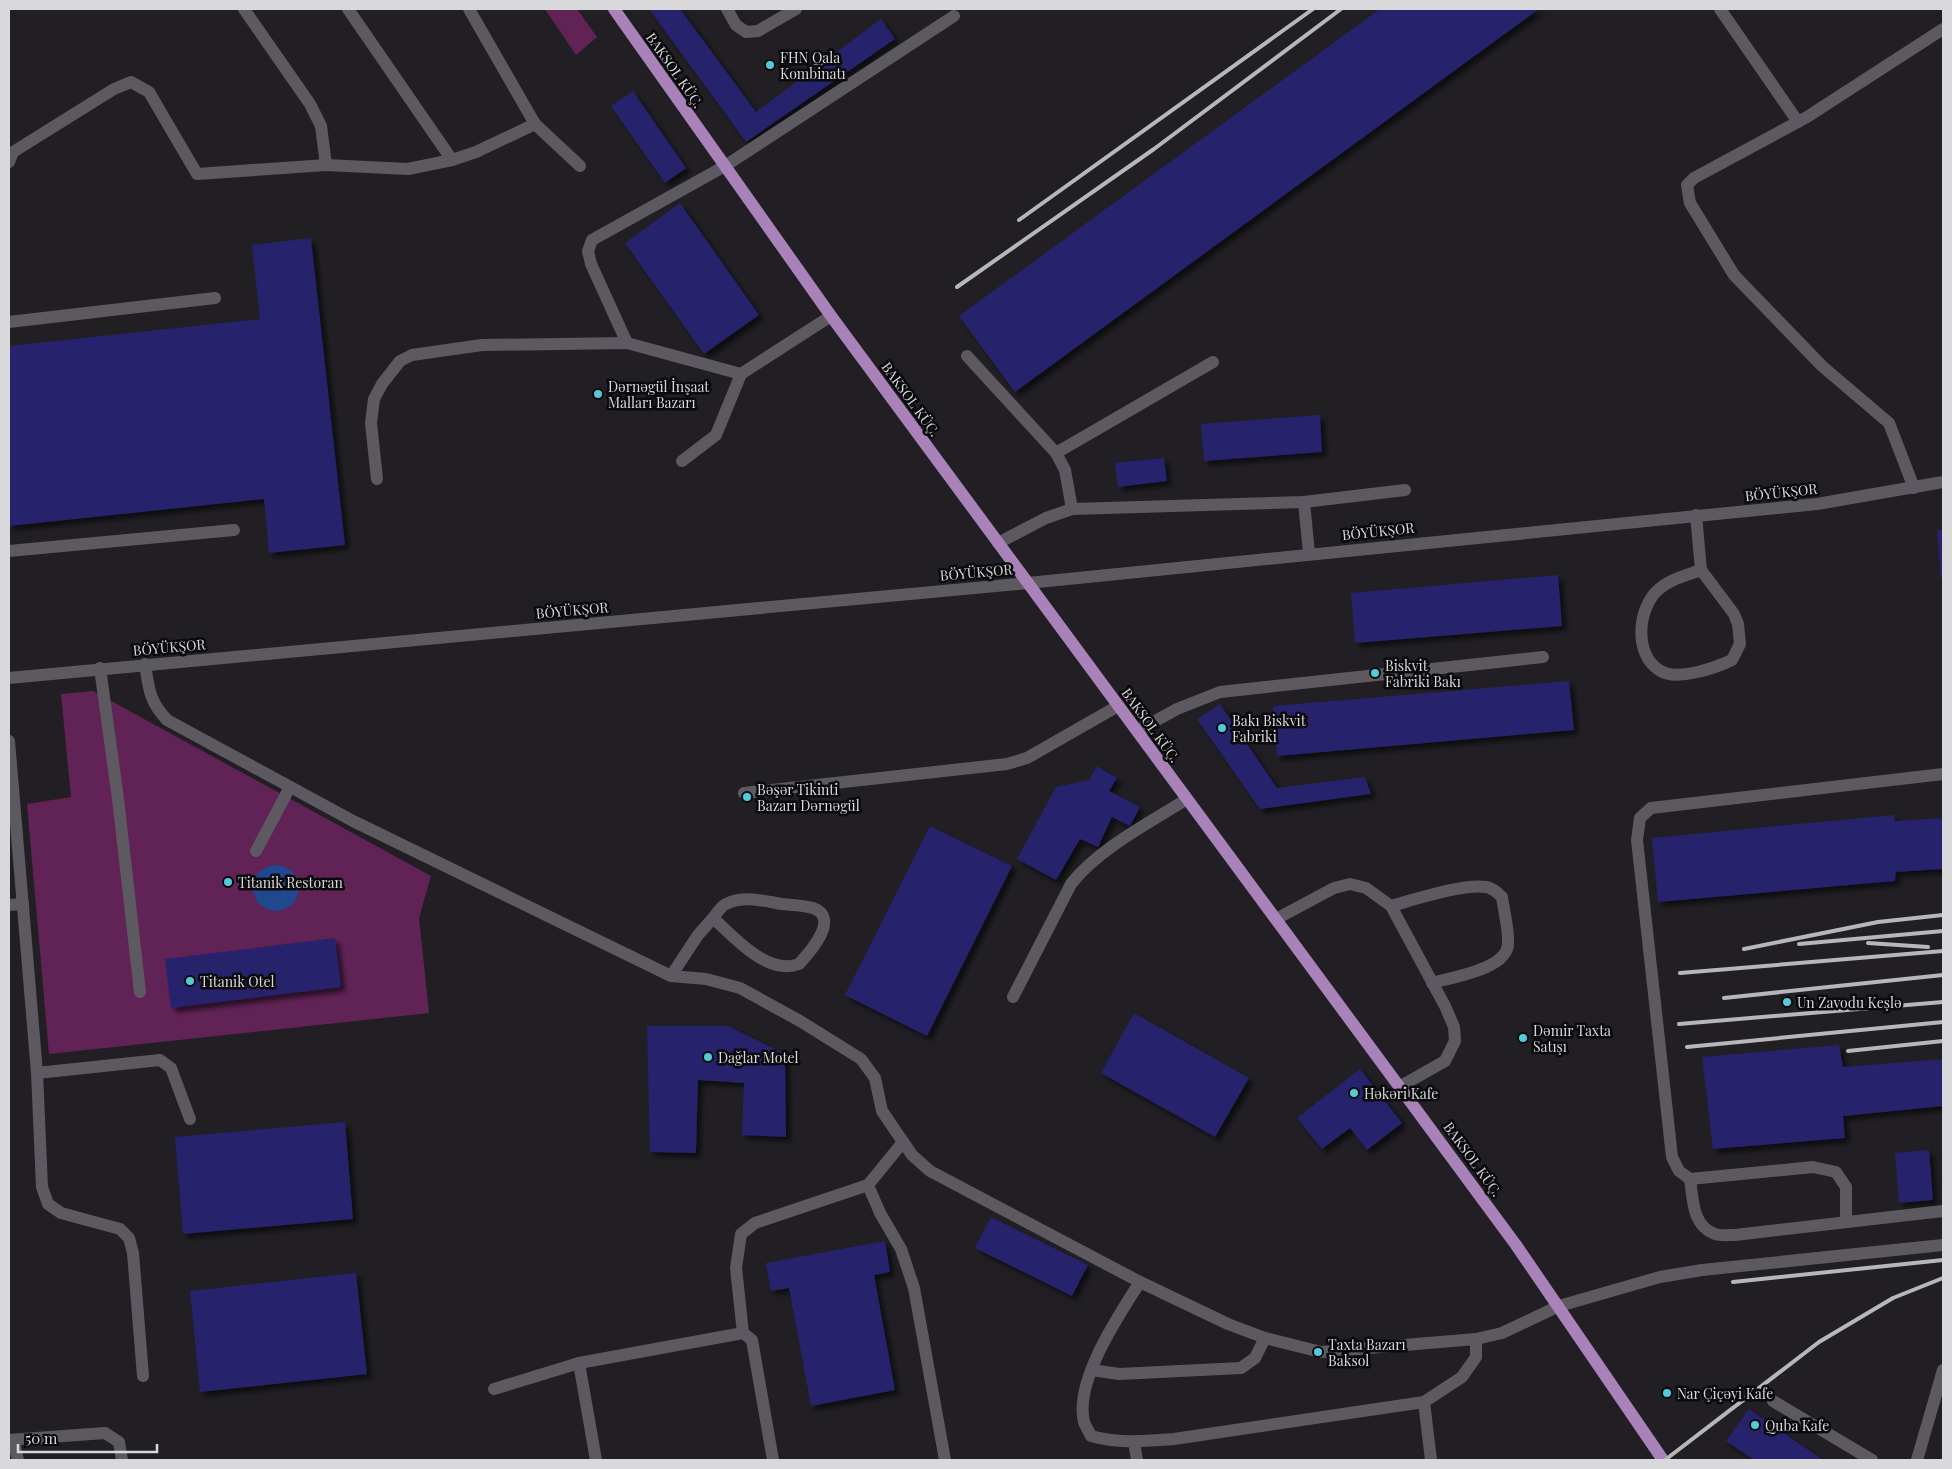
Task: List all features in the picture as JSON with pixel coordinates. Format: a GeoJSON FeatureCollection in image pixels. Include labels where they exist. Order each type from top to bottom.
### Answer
{"type":"FeatureCollection","features":[{"type":"Feature","properties":{"kind":"main road","name":"BAKSOL KÜÇ."},"geometry":{"type":"LineString","coordinates":[[614,9],[831,316],[1186,799],[1401,1086],[1559,1306],[1663,1460]]}},
{"type":"Feature","properties":{"kind":"street"},"geometry":{"type":"LineString","coordinates":[[244,9],[310,104],[321,126],[326,165]]}},
{"type":"Feature","properties":{"kind":"street"},"geometry":{"type":"LineString","coordinates":[[348,9],[452,160]]}},
{"type":"Feature","properties":{"kind":"street"},"geometry":{"type":"LineString","coordinates":[[469,9],[535,124],[580,166]]}},
{"type":"Feature","properties":{"kind":"street"},"geometry":{"type":"LineString","coordinates":[[727,9],[736,24],[746,32],[758,31],[796,9]]}},
{"type":"Feature","properties":{"kind":"street"},"geometry":{"type":"LineString","coordinates":[[1720,9],[1798,122]]}},
{"type":"Feature","properties":{"kind":"street"},"geometry":{"type":"LineString","coordinates":[[627,343],[591,264],[588,251],[592,240],[725,166],[954,16]]}},
{"type":"Feature","properties":{"kind":"street"},"geometry":{"type":"LineString","coordinates":[[1914,488],[1889,423],[1822,366],[1734,275],[1690,203],[1687,186],[1694,178],[1798,122],[1943,29]]}},
{"type":"Feature","properties":{"kind":"street"},"geometry":{"type":"LineString","coordinates":[[9,162],[13,152],[114,89],[131,82],[148,92],[197,174],[326,165],[408,169],[452,160],[476,152],[535,124]]}},
{"type":"Feature","properties":{"kind":"street"},"geometry":{"type":"LineString","coordinates":[[9,322],[215,298]]}},
{"type":"Feature","properties":{"kind":"street"},"geometry":{"type":"LineString","coordinates":[[682,461],[716,435],[741,374],[831,316]]}},
{"type":"Feature","properties":{"kind":"street"},"geometry":{"type":"LineString","coordinates":[[378,479],[371,423],[374,399],[382,384],[400,361],[412,355],[482,345],[627,343],[741,374]]}},
{"type":"Feature","properties":{"kind":"street"},"geometry":{"type":"LineString","coordinates":[[967,356],[1056,453],[1065,470],[1072,509]]}},
{"type":"Feature","properties":{"kind":"street"},"geometry":{"type":"LineString","coordinates":[[1056,453],[1213,362]]}},
{"type":"Feature","properties":{"kind":"street","name":"BÖYÜKŞOR"},"geometry":{"type":"LineString","coordinates":[[9,678],[100,668],[1028,583],[1309,553],[1817,504],[1943,482]]}},
{"type":"Feature","properties":{"kind":"street"},"geometry":{"type":"LineString","coordinates":[[998,543],[1046,518],[1072,509],[1304,502],[1405,490]]}},
{"type":"Feature","properties":{"kind":"street"},"geometry":{"type":"LineString","coordinates":[[1304,502],[1309,553]]}},
{"type":"Feature","properties":{"kind":"street"},"geometry":{"type":"LineString","coordinates":[[1696,515],[1701,570],[1734,614],[1739,634],[1737,652],[1732,660],[1707,671],[1673,675],[1660,671],[1650,662],[1643,646],[1640,632],[1642,619],[1649,601],[1659,589],[1674,580],[1701,570]]}},
{"type":"Feature","properties":{"kind":"street"},"geometry":{"type":"LineString","coordinates":[[9,551],[234,530]]}},
{"type":"Feature","properties":{"kind":"street"},"geometry":{"type":"LineString","coordinates":[[1137,731],[1177,709],[1220,692],[1543,657]]}},
{"type":"Feature","properties":{"kind":"street"},"geometry":{"type":"LineString","coordinates":[[145,664],[150,696],[154,706],[166,720],[353,821],[671,976],[706,979],[740,988],[800,1021],[861,1059],[874,1078],[882,1112],[912,1155],[930,1172],[1140,1282],[1228,1324],[1265,1338],[1321,1352],[1476,1339],[1502,1333],[1559,1306],[1660,1277],[1943,1245]]}},
{"type":"Feature","properties":{"kind":"street"},"geometry":{"type":"LineString","coordinates":[[100,668],[118,799],[140,992]]}},
{"type":"Feature","properties":{"kind":"street"},"geometry":{"type":"LineString","coordinates":[[744,793],[1007,764],[1027,758],[1118,706]]}},
{"type":"Feature","properties":{"kind":"street"},"geometry":{"type":"LineString","coordinates":[[9,741],[37,1073],[42,1187],[48,1204],[61,1213],[120,1229],[129,1238],[133,1253],[143,1376]]}},
{"type":"Feature","properties":{"kind":"street"},"geometry":{"type":"LineString","coordinates":[[1846,1222],[1846,1187],[1836,1172],[1813,1168],[1690,1179],[1679,1171],[1672,1157],[1637,840],[1640,818],[1651,808],[1943,774]]}},
{"type":"Feature","properties":{"kind":"street"},"geometry":{"type":"LineString","coordinates":[[256,851],[290,787]]}},
{"type":"Feature","properties":{"kind":"street"},"geometry":{"type":"LineString","coordinates":[[1013,996],[1071,884],[1081,872],[1098,857],[1186,799]]}},
{"type":"Feature","properties":{"kind":"street"},"geometry":{"type":"LineString","coordinates":[[1276,920],[1334,888],[1350,884],[1366,888],[1391,906],[1454,1027],[1455,1041],[1445,1061],[1401,1086]]}},
{"type":"Feature","properties":{"kind":"street"},"geometry":{"type":"LineString","coordinates":[[1391,906],[1460,889],[1486,887],[1497,892],[1502,897],[1508,945],[1504,958],[1495,964],[1432,983]]}},
{"type":"Feature","properties":{"kind":"street"},"geometry":{"type":"LineString","coordinates":[[671,976],[698,935],[724,904],[742,899],[815,909],[822,916],[824,926],[823,933],[799,964],[783,966],[743,948],[713,918]]}},
{"type":"Feature","properties":{"kind":"street"},"geometry":{"type":"LineString","coordinates":[[9,905],[23,904]]}},
{"type":"Feature","properties":{"kind":"street"},"geometry":{"type":"LineString","coordinates":[[37,1073],[160,1060],[171,1068],[190,1119]]}},
{"type":"Feature","properties":{"kind":"street"},"geometry":{"type":"LineString","coordinates":[[773,1460],[752,1340],[743,1333],[736,1268],[741,1234],[755,1223],[868,1185],[902,1142]]}},
{"type":"Feature","properties":{"kind":"street"},"geometry":{"type":"LineString","coordinates":[[1690,1179],[1696,1216],[1700,1223],[1714,1234],[1735,1235],[1943,1211]]}},
{"type":"Feature","properties":{"kind":"street"},"geometry":{"type":"LineString","coordinates":[[868,1185],[880,1213],[901,1249],[914,1288],[945,1460]]}},
{"type":"Feature","properties":{"kind":"street"},"geometry":{"type":"LineString","coordinates":[[1140,1282],[1106,1335],[1092,1370],[1083,1402],[1084,1422],[1091,1436],[1105,1440],[1134,1442],[1174,1439],[1424,1402],[1462,1377],[1476,1357],[1476,1339]]}},
{"type":"Feature","properties":{"kind":"street"},"geometry":{"type":"LineString","coordinates":[[494,1389],[580,1363],[743,1333]]}},
{"type":"Feature","properties":{"kind":"street"},"geometry":{"type":"LineString","coordinates":[[1092,1370],[1119,1374],[1241,1368],[1255,1358],[1265,1338]]}},
{"type":"Feature","properties":{"kind":"street"},"geometry":{"type":"LineString","coordinates":[[580,1363],[596,1460]]}},
{"type":"Feature","properties":{"kind":"street"},"geometry":{"type":"LineString","coordinates":[[1918,1460],[1943,1370]]}},
{"type":"Feature","properties":{"kind":"street"},"geometry":{"type":"LineString","coordinates":[[1774,1401],[1872,1460]]}},
{"type":"Feature","properties":{"kind":"street"},"geometry":{"type":"LineString","coordinates":[[1424,1402],[1431,1460]]}},
{"type":"Feature","properties":{"kind":"street"},"geometry":{"type":"LineString","coordinates":[[18,1460],[11,1440],[105,1433],[118,1442],[122,1460]]}},
{"type":"Feature","properties":{"kind":"street"},"geometry":{"type":"LineString","coordinates":[[1134,1442],[1137,1460]]}},
{"type":"Feature","properties":{"kind":"shaded area"},"geometry":{"type":"Polygon","coordinates":[[[545,9],[577,9],[597,37],[576,55],[545,9]]]}},
{"type":"Feature","properties":{"kind":"shaded area"},"geometry":{"type":"Polygon","coordinates":[[[93,691],[431,876],[419,918],[429,1013],[49,1054],[27,804],[71,797],[61,694],[93,691]]]}},
{"type":"Feature","properties":{"kind":"water"},"geometry":{"type":"Polygon","coordinates":[[[276,865],[289,869],[295,875],[299,888],[295,901],[289,907],[276,911],[263,907],[257,901],[253,888],[257,875],[263,869],[276,865]]]}},
{"type":"Feature","properties":{"kind":"building"},"geometry":{"type":"Polygon","coordinates":[[[649,9],[680,9],[756,112],[881,19],[895,39],[746,142],[649,9]]]}},
{"type":"Feature","properties":{"kind":"building"},"geometry":{"type":"Polygon","coordinates":[[[1380,9],[1539,9],[1015,392],[959,316],[1380,9]]]}},
{"type":"Feature","properties":{"kind":"building"},"geometry":{"type":"Polygon","coordinates":[[[633,91],[686,168],[665,183],[611,106],[633,91]]]}},
{"type":"Feature","properties":{"kind":"building"},"geometry":{"type":"Polygon","coordinates":[[[680,203],[759,315],[704,354],[625,243],[680,203]]]}},
{"type":"Feature","properties":{"kind":"building"},"geometry":{"type":"Polygon","coordinates":[[[311,238],[345,545],[269,553],[264,499],[9,526],[9,346],[260,319],[252,245],[311,238]]]}},
{"type":"Feature","properties":{"kind":"building"},"geometry":{"type":"Polygon","coordinates":[[[1320,415],[1322,452],[1204,461],[1201,424],[1320,415]]]}},
{"type":"Feature","properties":{"kind":"building"},"geometry":{"type":"Polygon","coordinates":[[[1164,458],[1167,481],[1118,487],[1115,463],[1164,458]]]}},
{"type":"Feature","properties":{"kind":"building"},"geometry":{"type":"Polygon","coordinates":[[[1937,530],[1943,530],[1943,579],[1941,579],[1937,530]]]}},
{"type":"Feature","properties":{"kind":"building"},"geometry":{"type":"Polygon","coordinates":[[[1558,575],[1562,626],[1355,643],[1351,593],[1558,575]]]}},
{"type":"Feature","properties":{"kind":"building"},"geometry":{"type":"Polygon","coordinates":[[[1569,681],[1574,730],[1277,756],[1273,706],[1569,681]]]}},
{"type":"Feature","properties":{"kind":"building"},"geometry":{"type":"Polygon","coordinates":[[[1220,704],[1277,788],[1365,777],[1371,794],[1260,809],[1197,719],[1220,704]]]}},
{"type":"Feature","properties":{"kind":"building"},"geometry":{"type":"Polygon","coordinates":[[[1097,766],[1117,778],[1109,791],[1140,807],[1130,826],[1112,817],[1098,847],[1080,839],[1056,880],[1017,859],[1056,787],[1089,780],[1097,766]]]}},
{"type":"Feature","properties":{"kind":"building"},"geometry":{"type":"Polygon","coordinates":[[[1894,815],[1895,821],[1943,818],[1943,869],[1896,872],[1895,881],[1658,902],[1652,838],[1894,815]]]}},
{"type":"Feature","properties":{"kind":"building"},"geometry":{"type":"Polygon","coordinates":[[[930,826],[1012,866],[927,1036],[845,995],[930,826]]]}},
{"type":"Feature","properties":{"kind":"building"},"geometry":{"type":"Polygon","coordinates":[[[335,938],[341,987],[171,1008],[165,959],[335,938]]]}},
{"type":"Feature","properties":{"kind":"building"},"geometry":{"type":"Polygon","coordinates":[[[1134,1013],[1249,1078],[1215,1137],[1101,1073],[1134,1013]]]}},
{"type":"Feature","properties":{"kind":"building"},"geometry":{"type":"Polygon","coordinates":[[[647,1026],[728,1026],[785,1054],[786,1137],[742,1135],[744,1083],[698,1080],[696,1153],[650,1152],[647,1026]]]}},
{"type":"Feature","properties":{"kind":"building"},"geometry":{"type":"Polygon","coordinates":[[[1839,1045],[1843,1067],[1943,1059],[1943,1106],[1843,1116],[1845,1138],[1713,1149],[1702,1057],[1839,1045]]]}},
{"type":"Feature","properties":{"kind":"building","name":"Həkəri Kafe"},"geometry":{"type":"Polygon","coordinates":[[[1360,1069],[1402,1123],[1367,1150],[1350,1128],[1322,1149],[1297,1118],[1360,1069]]]}},
{"type":"Feature","properties":{"kind":"building"},"geometry":{"type":"Polygon","coordinates":[[[345,1122],[353,1219],[183,1234],[175,1137],[345,1122]]]}},
{"type":"Feature","properties":{"kind":"building"},"geometry":{"type":"Polygon","coordinates":[[[1929,1150],[1933,1200],[1899,1203],[1895,1153],[1929,1150]]]}},
{"type":"Feature","properties":{"kind":"building"},"geometry":{"type":"Polygon","coordinates":[[[991,1217],[1088,1265],[1072,1296],[975,1248],[991,1217]]]}},
{"type":"Feature","properties":{"kind":"building"},"geometry":{"type":"Polygon","coordinates":[[[885,1241],[890,1272],[874,1275],[895,1390],[811,1406],[789,1288],[771,1291],[766,1263],[885,1241]]]}},
{"type":"Feature","properties":{"kind":"building"},"geometry":{"type":"Polygon","coordinates":[[[356,1273],[367,1374],[200,1392],[190,1291],[356,1273]]]}},
{"type":"Feature","properties":{"kind":"building","name":"Quba Kafe"},"geometry":{"type":"Polygon","coordinates":[[[1749,1409],[1823,1460],[1754,1460],[1726,1441],[1749,1409]]]}},
{"type":"Feature","properties":{"kind":"railway"},"geometry":{"type":"LineString","coordinates":[[1019,220],[1313,9]]}},
{"type":"Feature","properties":{"kind":"railway"},"geometry":{"type":"LineString","coordinates":[[957,287],[1154,149],[1341,9]]}},
{"type":"Feature","properties":{"kind":"railway"},"geometry":{"type":"LineString","coordinates":[[1744,949],[1878,922],[1943,915]]}},
{"type":"Feature","properties":{"kind":"railway"},"geometry":{"type":"LineString","coordinates":[[1799,944],[1943,931]]}},
{"type":"Feature","properties":{"kind":"railway"},"geometry":{"type":"LineString","coordinates":[[1868,943],[1928,947]]}},
{"type":"Feature","properties":{"kind":"railway"},"geometry":{"type":"LineString","coordinates":[[1680,973],[1943,951]]}},
{"type":"Feature","properties":{"kind":"railway"},"geometry":{"type":"LineString","coordinates":[[1724,998],[1943,975]]}},
{"type":"Feature","properties":{"kind":"railway"},"geometry":{"type":"LineString","coordinates":[[1679,1024],[1943,1002]]}},
{"type":"Feature","properties":{"kind":"railway"},"geometry":{"type":"LineString","coordinates":[[1687,1047],[1943,1022]]}},
{"type":"Feature","properties":{"kind":"railway"},"geometry":{"type":"LineString","coordinates":[[1848,1051],[1943,1041]]}},
{"type":"Feature","properties":{"kind":"railway"},"geometry":{"type":"LineString","coordinates":[[1733,1282],[1943,1260]]}},
{"type":"Feature","properties":{"kind":"railway"},"geometry":{"type":"LineString","coordinates":[[1665,1460],[1819,1342],[1893,1298],[1943,1278]]}},
{"type":"Feature","properties":{"kind":"place","name":"FHN Qala Kombinatı"},"geometry":{"type":"Point","coordinates":[770,65]}},
{"type":"Feature","properties":{"kind":"place","name":"Dərnəgül İnşaat Malları Bazarı"},"geometry":{"type":"Point","coordinates":[598,394]}},
{"type":"Feature","properties":{"kind":"place","name":"Biskvit Fabriki Bakı"},"geometry":{"type":"Point","coordinates":[1375,673]}},
{"type":"Feature","properties":{"kind":"place","name":"Bakı Biskvit Fabriki"},"geometry":{"type":"Point","coordinates":[1222,728]}},
{"type":"Feature","properties":{"kind":"place","name":"Bəşər Tikinti Bazarı Dərnəgül"},"geometry":{"type":"Point","coordinates":[747,797]}},
{"type":"Feature","properties":{"kind":"place","name":"Titanik Restoran"},"geometry":{"type":"Point","coordinates":[228,882]}},
{"type":"Feature","properties":{"kind":"place","name":"Titanik Otel"},"geometry":{"type":"Point","coordinates":[190,981]}},
{"type":"Feature","properties":{"kind":"place","name":"Un Zavodu Keşlə"},"geometry":{"type":"Point","coordinates":[1787,1002]}},
{"type":"Feature","properties":{"kind":"place","name":"Dəmir Taxta Satışı"},"geometry":{"type":"Point","coordinates":[1523,1038]}},
{"type":"Feature","properties":{"kind":"place","name":"Dağlar Motel"},"geometry":{"type":"Point","coordinates":[708,1057]}},
{"type":"Feature","properties":{"kind":"place","name":"Həkəri Kafe"},"geometry":{"type":"Point","coordinates":[1354,1093]}},
{"type":"Feature","properties":{"kind":"place","name":"Taxta Bazarı Baksol"},"geometry":{"type":"Point","coordinates":[1318,1352]}},
{"type":"Feature","properties":{"kind":"place","name":"Nar Çiçəyi Kafe"},"geometry":{"type":"Point","coordinates":[1667,1393]}},
{"type":"Feature","properties":{"kind":"place","name":"Quba Kafe"},"geometry":{"type":"Point","coordinates":[1755,1425]}}]}
